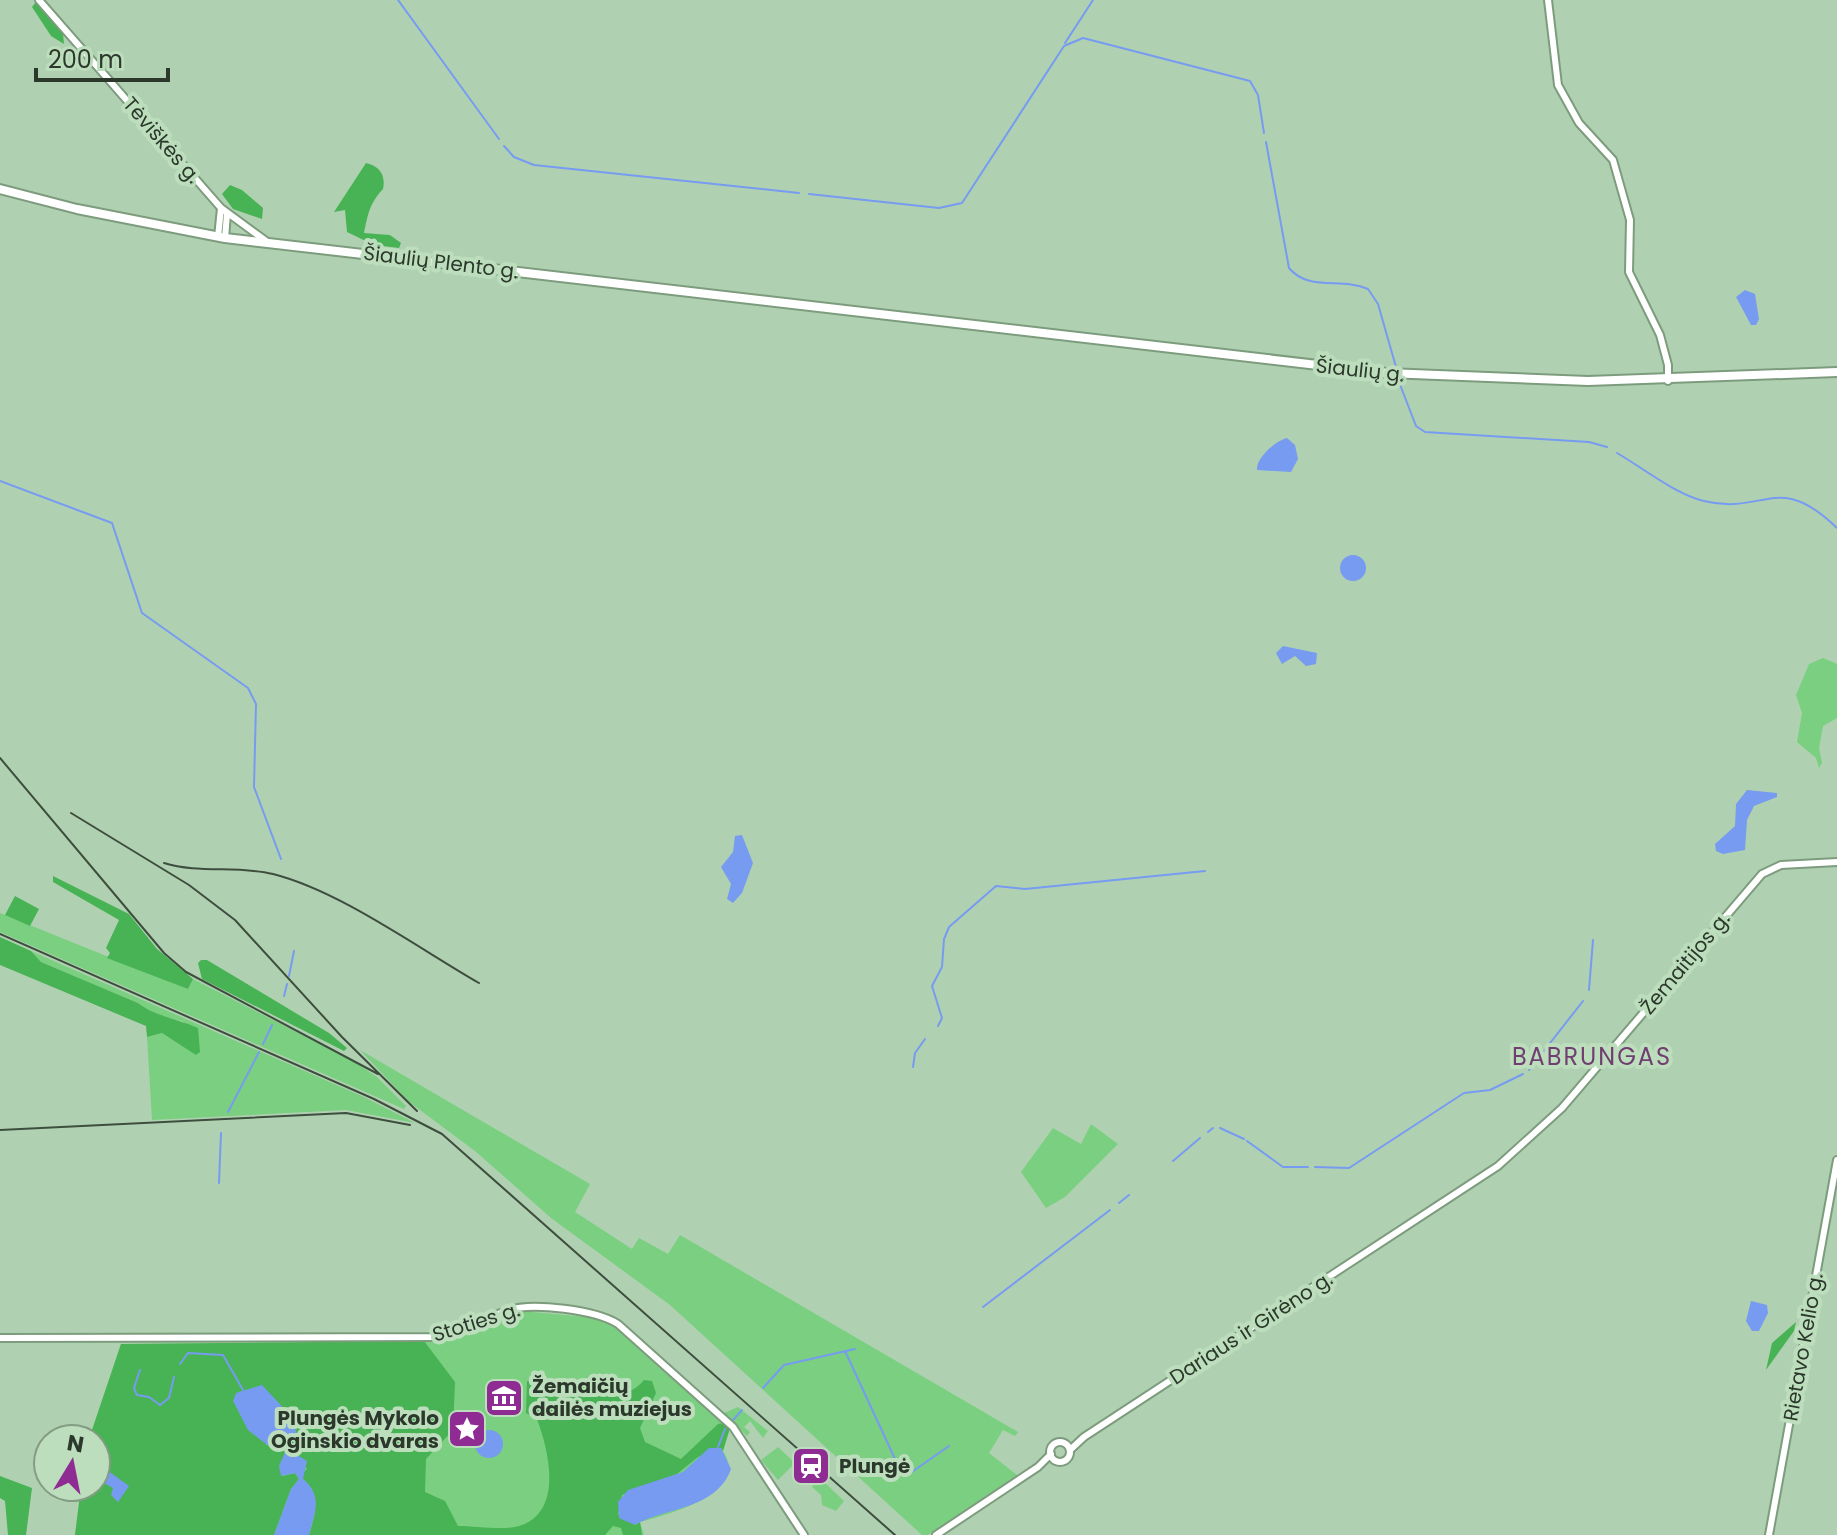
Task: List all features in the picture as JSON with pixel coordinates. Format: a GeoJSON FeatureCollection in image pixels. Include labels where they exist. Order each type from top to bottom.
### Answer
{"type":"FeatureCollection","features":[{"type":"Feature","properties":{"kind":"highway","name":"Šiaulių Plento g."},"geometry":{"type":"LineString","coordinates":[[0,189],[77,209],[222,237],[886,315]]}},
{"type":"Feature","properties":{"kind":"highway","name":"Šiaulių g."},"geometry":{"type":"LineString","coordinates":[[886,315],[1387,373],[1519,380],[1668,381],[1837,372]]}},
{"type":"Feature","properties":{"kind":"main road","name":"Tėviškės g."},"geometry":{"type":"LineString","coordinates":[[39,0],[224,211],[269,242]]}},
{"type":"Feature","properties":{"kind":"main road"},"geometry":{"type":"LineString","coordinates":[[1548,0],[1558,85],[1573,114],[1613,160],[1630,217],[1629,272],[1662,343],[1668,381]]}},
{"type":"Feature","properties":{"kind":"main road"},"geometry":{"type":"LineString","coordinates":[[222,237],[224,211]]}},
{"type":"Feature","properties":{"kind":"main road","name":"Žemaitijos g."},"geometry":{"type":"LineString","coordinates":[[1420,1217],[1498,1166],[1539,1131],[1755,881],[1773,867],[1837,862]]}},
{"type":"Feature","properties":{"kind":"main road","name":"Rietavo Kelio g."},"geometry":{"type":"LineString","coordinates":[[1769,1535],[1837,1160]]}},
{"type":"Feature","properties":{"kind":"main road","name":"Dariaus ir Girėno g."},"geometry":{"type":"LineString","coordinates":[[1053,1457],[1055,1444],[1068,1447],[1083,1438],[1420,1217]]}},
{"type":"Feature","properties":{"kind":"main road","name":"Stoties g."},"geometry":{"type":"LineString","coordinates":[[0,1338],[433,1337],[456,1332],[523,1306],[598,1315],[618,1324],[733,1427],[804,1535]]}},
{"type":"Feature","properties":{"kind":"main road","name":"Dariaus ir Girėno g."},"geometry":{"type":"LineString","coordinates":[[936,1535],[1053,1457],[1066,1460],[1068,1447]]}},
{"type":"Feature","properties":{"kind":"green space"},"geometry":{"type":"Polygon","coordinates":[[[36,2],[63,33],[64,44],[51,36],[32,7],[36,2]]]}},
{"type":"Feature","properties":{"kind":"green space"},"geometry":{"type":"Polygon","coordinates":[[[366,163],[378,169],[384,184],[370,209],[364,233],[390,235],[401,243],[399,248],[374,245],[347,232],[345,210],[334,212],[366,163]]]}},
{"type":"Feature","properties":{"kind":"green space"},"geometry":{"type":"Polygon","coordinates":[[[230,185],[242,190],[263,208],[262,219],[233,209],[222,194],[230,185]]]}},
{"type":"Feature","properties":{"kind":"green space"},"geometry":{"type":"Polygon","coordinates":[[[1823,658],[1837,664],[1837,718],[1823,726],[1819,748],[1822,763],[1819,768],[1816,758],[1797,742],[1802,713],[1796,695],[1809,664],[1823,658]]]}},
{"type":"Feature","properties":{"kind":"green space"},"geometry":{"type":"Polygon","coordinates":[[[53,876],[129,914],[157,949],[193,979],[188,989],[107,958],[110,953],[106,948],[119,920],[53,882],[53,876]]]}},
{"type":"Feature","properties":{"kind":"green space"},"geometry":{"type":"Polygon","coordinates":[[[15,896],[39,909],[30,926],[5,915],[15,896]]]}},
{"type":"Feature","properties":{"kind":"green space"},"geometry":{"type":"Polygon","coordinates":[[[0,913],[188,989],[193,979],[355,1062],[377,1077],[406,1106],[404,1109],[0,932],[0,913]]]}},
{"type":"Feature","properties":{"kind":"green space"},"geometry":{"type":"Polygon","coordinates":[[[0,937],[31,951],[41,962],[198,1028],[200,1052],[196,1055],[162,1033],[147,1037],[146,1026],[0,965],[0,937]]]}},
{"type":"Feature","properties":{"kind":"green space"},"geometry":{"type":"Polygon","coordinates":[[[31,951],[364,1097],[415,1123],[346,1110],[152,1120],[147,1037],[162,1033],[198,1054],[184,1022],[148,1012],[138,1003],[41,962],[31,951]]]}},
{"type":"Feature","properties":{"kind":"green space"},"geometry":{"type":"Polygon","coordinates":[[[207,960],[329,1033],[347,1048],[344,1051],[202,979],[198,963],[207,960]]]}},
{"type":"Feature","properties":{"kind":"green space"},"geometry":{"type":"Polygon","coordinates":[[[360,1050],[590,1184],[575,1212],[632,1249],[639,1238],[668,1254],[680,1235],[1018,1432],[1015,1436],[1003,1430],[989,1453],[1017,1475],[928,1535],[922,1535],[670,1305],[551,1218],[475,1151],[408,1101],[360,1050]]]}},
{"type":"Feature","properties":{"kind":"green space"},"geometry":{"type":"Polygon","coordinates":[[[1091,1124],[1118,1144],[1065,1197],[1046,1208],[1021,1172],[1053,1128],[1081,1144],[1091,1124]]]}},
{"type":"Feature","properties":{"kind":"green space"},"geometry":{"type":"Polygon","coordinates":[[[521,1311],[598,1318],[614,1325],[730,1428],[723,1451],[729,1466],[726,1479],[703,1499],[640,1522],[644,1535],[75,1535],[79,1503],[112,1503],[112,1423],[94,1423],[121,1344],[436,1341],[521,1311]]]}},
{"type":"Feature","properties":{"kind":"green space"},"geometry":{"type":"Polygon","coordinates":[[[1796,1322],[1794,1331],[1766,1370],[1772,1343],[1796,1322]]]}},
{"type":"Feature","properties":{"kind":"green space"},"geometry":{"type":"Polygon","coordinates":[[[424,1341],[455,1382],[453,1430],[426,1459],[425,1492],[445,1501],[458,1526],[515,1527],[531,1521],[541,1510],[547,1496],[548,1464],[537,1419],[526,1413],[527,1381],[605,1396],[620,1395],[633,1390],[644,1380],[652,1381],[656,1393],[640,1428],[645,1442],[681,1459],[718,1424],[724,1423],[730,1428],[723,1451],[721,1448],[698,1457],[677,1474],[622,1495],[618,1514],[635,1525],[640,1522],[642,1535],[623,1535],[621,1528],[613,1526],[605,1535],[309,1535],[315,1498],[303,1479],[302,1473],[307,1469],[292,1452],[290,1444],[297,1435],[291,1416],[283,1409],[266,1445],[286,1450],[287,1456],[281,1461],[283,1476],[295,1473],[299,1479],[291,1489],[274,1535],[75,1535],[79,1503],[112,1503],[112,1423],[94,1423],[121,1344],[424,1341]]]}},
{"type":"Feature","properties":{"kind":"green space"},"geometry":{"type":"Polygon","coordinates":[[[738,1407],[768,1431],[763,1438],[750,1421],[744,1427],[750,1432],[747,1436],[724,1413],[738,1407]]]}},
{"type":"Feature","properties":{"kind":"green space"},"geometry":{"type":"Polygon","coordinates":[[[778,1447],[795,1463],[778,1480],[761,1460],[778,1447]]]}},
{"type":"Feature","properties":{"kind":"green space"},"geometry":{"type":"Polygon","coordinates":[[[0,1476],[32,1488],[26,1535],[8,1535],[5,1501],[0,1498],[0,1476]]]}},
{"type":"Feature","properties":{"kind":"green space"},"geometry":{"type":"Polygon","coordinates":[[[820,1478],[844,1501],[836,1511],[822,1505],[821,1495],[812,1487],[820,1478]]]}},
{"type":"Feature","properties":{"kind":"water"},"geometry":{"type":"Polygon","coordinates":[[[1745,290],[1755,294],[1759,319],[1756,325],[1751,325],[1736,297],[1745,290]]]}},
{"type":"Feature","properties":{"kind":"water"},"geometry":{"type":"Polygon","coordinates":[[[1287,438],[1295,445],[1298,459],[1291,472],[1257,470],[1267,451],[1287,438]]]}},
{"type":"Feature","properties":{"kind":"water"},"geometry":{"type":"Polygon","coordinates":[[[1353,555],[1362,559],[1366,568],[1362,577],[1353,581],[1344,577],[1340,568],[1344,559],[1353,555]]]}},
{"type":"Feature","properties":{"kind":"water"},"geometry":{"type":"Polygon","coordinates":[[[1283,646],[1317,653],[1316,664],[1306,666],[1295,656],[1282,664],[1276,653],[1283,646]]]}},
{"type":"Feature","properties":{"kind":"water"},"geometry":{"type":"Polygon","coordinates":[[[1747,790],[1777,793],[1777,797],[1754,806],[1747,820],[1745,850],[1723,854],[1716,851],[1715,844],[1735,826],[1736,804],[1747,790]]]}},
{"type":"Feature","properties":{"kind":"water"},"geometry":{"type":"Polygon","coordinates":[[[742,835],[753,863],[742,893],[733,903],[727,899],[731,884],[721,867],[733,852],[735,836],[742,835]]]}},
{"type":"Feature","properties":{"kind":"water"},"geometry":{"type":"Polygon","coordinates":[[[1751,1301],[1767,1305],[1768,1313],[1759,1331],[1752,1331],[1746,1321],[1751,1301]]]}},
{"type":"Feature","properties":{"kind":"water"},"geometry":{"type":"Polygon","coordinates":[[[262,1385],[291,1416],[297,1435],[290,1444],[292,1452],[307,1461],[303,1479],[313,1492],[316,1505],[309,1535],[274,1535],[291,1489],[299,1479],[295,1473],[281,1476],[279,1466],[286,1450],[270,1447],[248,1430],[233,1401],[236,1393],[262,1385]]]}},
{"type":"Feature","properties":{"kind":"water"},"geometry":{"type":"Polygon","coordinates":[[[489,1430],[499,1434],[503,1444],[499,1454],[489,1458],[479,1454],[475,1444],[479,1434],[489,1430]]]}},
{"type":"Feature","properties":{"kind":"water"},"geometry":{"type":"Polygon","coordinates":[[[709,1448],[721,1448],[731,1469],[714,1493],[689,1506],[635,1525],[619,1518],[618,1502],[628,1490],[683,1472],[709,1448]]]}},
{"type":"Feature","properties":{"kind":"water"},"geometry":{"type":"Polygon","coordinates":[[[112,1474],[129,1486],[118,1502],[112,1496],[112,1474]]]}},
{"type":"Feature","properties":{"kind":"waterway"},"geometry":{"type":"LineString","coordinates":[[398,0],[499,139]]}},
{"type":"Feature","properties":{"kind":"waterway"},"geometry":{"type":"LineString","coordinates":[[1065,43],[1093,0]]}},
{"type":"Feature","properties":{"kind":"waterway"},"geometry":{"type":"LineString","coordinates":[[809,194],[939,208],[962,203],[1064,46],[1083,38],[1250,81],[1258,95],[1264,133]]}},
{"type":"Feature","properties":{"kind":"waterway"},"geometry":{"type":"LineString","coordinates":[[1266,142],[1289,268],[1306,280],[1368,289],[1378,304],[1396,367]]}},
{"type":"Feature","properties":{"kind":"waterway"},"geometry":{"type":"LineString","coordinates":[[504,146],[514,157],[534,165],[799,193]]}},
{"type":"Feature","properties":{"kind":"waterway"},"geometry":{"type":"LineString","coordinates":[[1399,382],[1416,426],[1425,432],[1589,442],[1607,447]]}},
{"type":"Feature","properties":{"kind":"waterway"},"geometry":{"type":"LineString","coordinates":[[1617,453],[1693,498],[1725,504],[1785,498],[1799,501],[1817,511],[1837,528]]}},
{"type":"Feature","properties":{"kind":"waterway"},"geometry":{"type":"LineString","coordinates":[[0,481],[112,523],[142,613],[248,688],[256,704],[254,787],[281,859]]}},
{"type":"Feature","properties":{"kind":"waterway"},"geometry":{"type":"LineString","coordinates":[[938,1026],[942,1018],[932,986],[942,967],[944,939],[949,927],[996,886],[1025,889],[1205,871]]}},
{"type":"Feature","properties":{"kind":"waterway"},"geometry":{"type":"LineString","coordinates":[[1589,990],[1593,940]]}},
{"type":"Feature","properties":{"kind":"waterway"},"geometry":{"type":"LineString","coordinates":[[289,976],[294,951]]}},
{"type":"Feature","properties":{"kind":"waterway"},"geometry":{"type":"LineString","coordinates":[[284,996],[287,984]]}},
{"type":"Feature","properties":{"kind":"waterway"},"geometry":{"type":"LineString","coordinates":[[1529,1070],[1583,1001]]}},
{"type":"Feature","properties":{"kind":"waterway"},"geometry":{"type":"LineString","coordinates":[[263,1044],[272,1025]]}},
{"type":"Feature","properties":{"kind":"waterway"},"geometry":{"type":"LineString","coordinates":[[913,1067],[915,1053],[925,1039]]}},
{"type":"Feature","properties":{"kind":"waterway"},"geometry":{"type":"LineString","coordinates":[[228,1112],[259,1052]]}},
{"type":"Feature","properties":{"kind":"waterway"},"geometry":{"type":"LineString","coordinates":[[1315,1167],[1349,1168],[1464,1093],[1490,1090],[1523,1074]]}},
{"type":"Feature","properties":{"kind":"waterway"},"geometry":{"type":"LineString","coordinates":[[1208,1132],[1213,1128]]}},
{"type":"Feature","properties":{"kind":"waterway"},"geometry":{"type":"LineString","coordinates":[[1220,1128],[1244,1139]]}},
{"type":"Feature","properties":{"kind":"waterway"},"geometry":{"type":"LineString","coordinates":[[219,1183],[221,1133]]}},
{"type":"Feature","properties":{"kind":"waterway"},"geometry":{"type":"LineString","coordinates":[[1173,1161],[1200,1138]]}},
{"type":"Feature","properties":{"kind":"waterway"},"geometry":{"type":"LineString","coordinates":[[1247,1141],[1283,1167],[1308,1167]]}},
{"type":"Feature","properties":{"kind":"waterway"},"geometry":{"type":"LineString","coordinates":[[1119,1203],[1129,1195]]}},
{"type":"Feature","properties":{"kind":"waterway"},"geometry":{"type":"LineString","coordinates":[[983,1307],[1110,1210]]}},
{"type":"Feature","properties":{"kind":"waterway"},"geometry":{"type":"LineString","coordinates":[[763,1388],[784,1365],[855,1349]]}},
{"type":"Feature","properties":{"kind":"waterway"},"geometry":{"type":"LineString","coordinates":[[845,1351],[902,1474],[909,1474],[949,1446]]}},
{"type":"Feature","properties":{"kind":"waterway"},"geometry":{"type":"LineString","coordinates":[[180,1364],[188,1353],[223,1355],[243,1390]]}},
{"type":"Feature","properties":{"kind":"waterway"},"geometry":{"type":"LineString","coordinates":[[140,1370],[134,1388],[137,1395],[149,1397],[160,1405],[169,1398],[174,1377]]}},
{"type":"Feature","properties":{"kind":"waterway"},"geometry":{"type":"LineString","coordinates":[[733,1420],[742,1410]]}},
{"type":"Feature","properties":{"kind":"waterway"},"geometry":{"type":"LineString","coordinates":[[718,1447],[725,1429]]}},
{"type":"Feature","properties":{"kind":"railway"},"geometry":{"type":"LineString","coordinates":[[0,758],[164,953],[186,972],[378,1074]]}},
{"type":"Feature","properties":{"kind":"railway"},"geometry":{"type":"LineString","coordinates":[[71,813],[189,885],[235,920],[342,1037],[417,1111]]}},
{"type":"Feature","properties":{"kind":"railway"},"geometry":{"type":"LineString","coordinates":[[164,863],[191,868],[259,871],[299,882],[352,907],[479,983]]}},
{"type":"Feature","properties":{"kind":"railway"},"geometry":{"type":"LineString","coordinates":[[0,934],[374,1099],[442,1134],[895,1535]]}},
{"type":"Feature","properties":{"kind":"railway"},"geometry":{"type":"LineString","coordinates":[[0,1130],[346,1113],[410,1125]]}},
{"type":"Feature","properties":{"kind":"place","name":"Žemaičių dailės muziejus"},"geometry":{"type":"Point","coordinates":[504,1398]}},
{"type":"Feature","properties":{"kind":"place","name":"Plungės Mykolo Oginskio dvaras"},"geometry":{"type":"Point","coordinates":[467,1429]}},
{"type":"Feature","properties":{"kind":"place","name":"Plungė"},"geometry":{"type":"Point","coordinates":[811,1466]}},
{"type":"Feature","properties":{"kind":"district","name":"BABRUNGAS"},"geometry":{"type":"Point","coordinates":[1592,1056]}}]}
